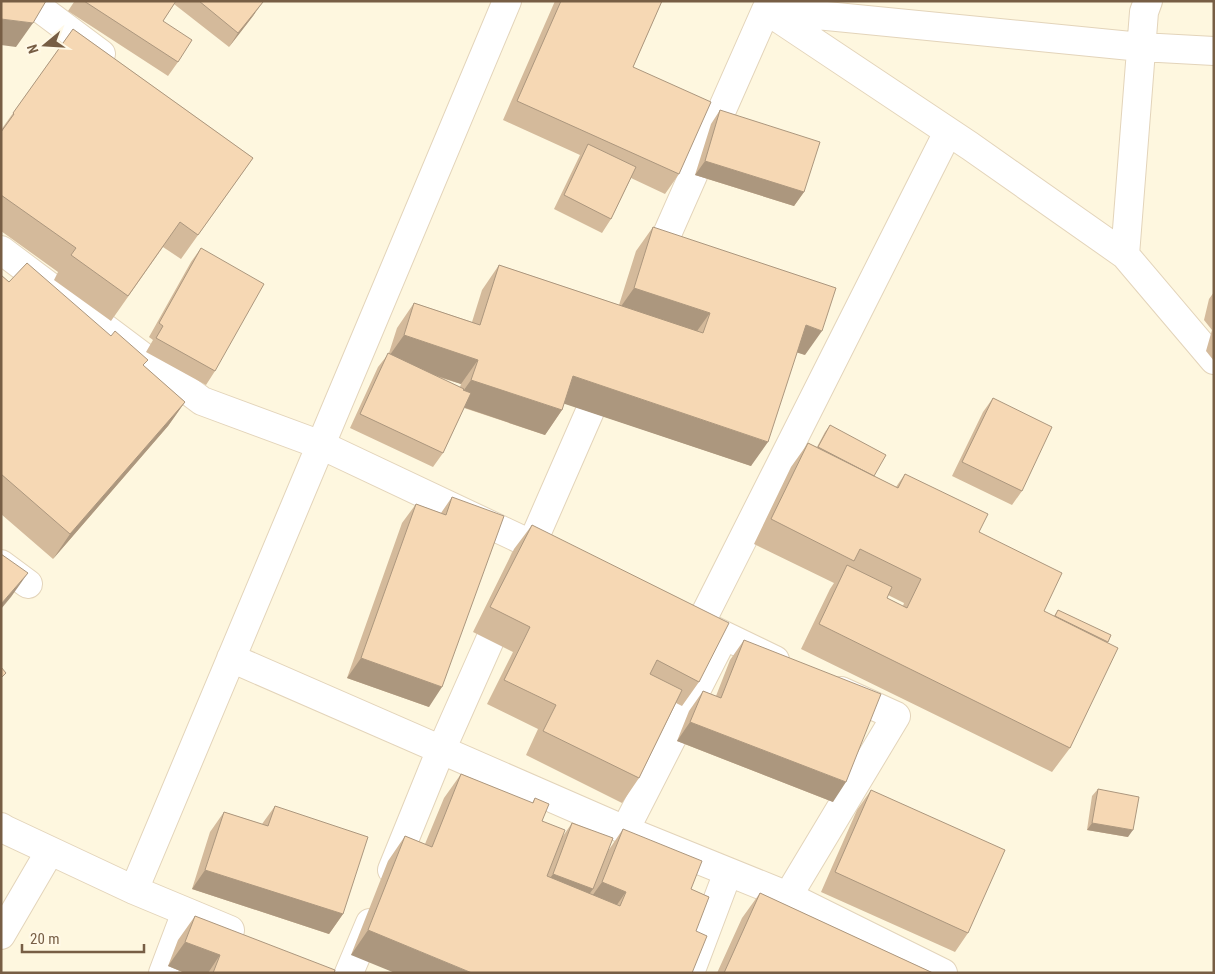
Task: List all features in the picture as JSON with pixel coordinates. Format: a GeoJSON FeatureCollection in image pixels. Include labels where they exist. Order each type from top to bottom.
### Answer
{"type":"FeatureCollection","features":[{"type":"Feature","properties":{"kind":"street"},"geometry":{"type":"LineString","coordinates":[[134,890],[507,1]]}},
{"type":"Feature","properties":{"kind":"street"},"geometry":{"type":"LineString","coordinates":[[1125,255],[1144,12],[1148,1]]}},
{"type":"Feature","properties":{"kind":"street"},"geometry":{"type":"LineString","coordinates":[[18,26],[32,3],[119,68]]}},
{"type":"Feature","properties":{"kind":"street"},"geometry":{"type":"LineString","coordinates":[[761,5],[1141,47],[1214,51]]}},
{"type":"Feature","properties":{"kind":"street"},"geometry":{"type":"LineString","coordinates":[[761,5],[1125,255],[1214,360]]}},
{"type":"Feature","properties":{"kind":"street"},"geometry":{"type":"LineString","coordinates":[[643,291],[761,5]]}},
{"type":"Feature","properties":{"kind":"street"},"geometry":{"type":"LineString","coordinates":[[625,830],[712,630],[948,132]]}},
{"type":"Feature","properties":{"kind":"street"},"geometry":{"type":"LineString","coordinates":[[1,250],[202,401],[320,445],[576,565]]}},
{"type":"Feature","properties":{"kind":"street"},"geometry":{"type":"LineString","coordinates":[[349,973],[442,749],[615,354]]}},
{"type":"Feature","properties":{"kind":"street"},"geometry":{"type":"LineString","coordinates":[[1,564],[28,584]]}},
{"type":"Feature","properties":{"kind":"street"},"geometry":{"type":"LineString","coordinates":[[665,607],[796,670]]}},
{"type":"Feature","properties":{"kind":"street"},"geometry":{"type":"LineString","coordinates":[[231,658],[625,830],[788,896],[943,973]]}},
{"type":"Feature","properties":{"kind":"street"},"geometry":{"type":"LineString","coordinates":[[788,896],[896,716],[824,682]]}},
{"type":"Feature","properties":{"kind":"street"},"geometry":{"type":"LineString","coordinates":[[1,827],[134,890],[250,939]]}},
{"type":"Feature","properties":{"kind":"street"},"geometry":{"type":"LineString","coordinates":[[1,935],[50,851]]}},
{"type":"Feature","properties":{"kind":"street"},"geometry":{"type":"LineString","coordinates":[[690,973],[728,872]]}},
{"type":"Feature","properties":{"kind":"street"},"geometry":{"type":"LineString","coordinates":[[163,973],[186,912]]}},
{"type":"Feature","properties":{"kind":"building"},"geometry":{"type":"Polygon","coordinates":[[[1,1],[46,1],[33,23],[1,19],[1,1]]]}},
{"type":"Feature","properties":{"kind":"building"},"geometry":{"type":"Polygon","coordinates":[[[84,1],[176,1],[163,21],[192,40],[178,62],[84,1]]]}},
{"type":"Feature","properties":{"kind":"building"},"geometry":{"type":"Polygon","coordinates":[[[199,1],[262,1],[263,2],[238,33],[199,1]]]}},
{"type":"Feature","properties":{"kind":"building"},"geometry":{"type":"Polygon","coordinates":[[[561,1],[662,1],[633,67],[711,102],[679,174],[517,101],[561,1]]]}},
{"type":"Feature","properties":{"kind":"building"},"geometry":{"type":"Polygon","coordinates":[[[73,29],[253,158],[198,235],[180,222],[128,296],[71,255],[76,248],[1,195],[1,132],[73,29]]]}},
{"type":"Feature","properties":{"kind":"building"},"geometry":{"type":"Polygon","coordinates":[[[720,110],[820,142],[804,192],[705,161],[720,110]]]}},
{"type":"Feature","properties":{"kind":"building"},"geometry":{"type":"Polygon","coordinates":[[[588,144],[636,167],[611,219],[564,195],[588,144]]]}},
{"type":"Feature","properties":{"kind":"building"},"geometry":{"type":"Polygon","coordinates":[[[653,227],[836,288],[822,331],[806,325],[768,442],[573,376],[562,410],[471,380],[478,360],[404,335],[414,303],[480,325],[499,265],[703,333],[710,313],[634,288],[653,227]]]}},
{"type":"Feature","properties":{"kind":"building"},"geometry":{"type":"Polygon","coordinates":[[[201,248],[264,284],[215,371],[156,338],[163,326],[159,323],[201,248]]]}},
{"type":"Feature","properties":{"kind":"building"},"geometry":{"type":"Polygon","coordinates":[[[27,263],[111,336],[115,331],[148,360],[143,365],[185,402],[70,534],[1,474],[1,275],[9,282],[27,263]]]}},
{"type":"Feature","properties":{"kind":"building"},"geometry":{"type":"Polygon","coordinates":[[[388,353],[471,393],[443,453],[360,414],[388,353]]]}},
{"type":"Feature","properties":{"kind":"building"},"geometry":{"type":"Polygon","coordinates":[[[993,398],[1052,427],[1022,491],[962,462],[993,398]]]}},
{"type":"Feature","properties":{"kind":"building"},"geometry":{"type":"Polygon","coordinates":[[[830,425],[886,455],[874,476],[818,447],[830,425]]]}},
{"type":"Feature","properties":{"kind":"building"},"geometry":{"type":"Polygon","coordinates":[[[808,443],[898,488],[905,474],[988,514],[979,532],[1062,573],[1044,611],[1118,648],[1070,748],[819,624],[847,565],[892,587],[887,598],[907,608],[921,579],[860,549],[854,561],[771,519],[808,443]]]}},
{"type":"Feature","properties":{"kind":"building"},"geometry":{"type":"Polygon","coordinates":[[[452,497],[504,516],[442,687],[361,658],[416,504],[446,515],[452,497]]]}},
{"type":"Feature","properties":{"kind":"building"},"geometry":{"type":"Polygon","coordinates":[[[532,525],[729,623],[699,682],[657,660],[650,674],[682,690],[639,778],[543,731],[556,705],[504,680],[530,627],[490,607],[532,525]]]}},
{"type":"Feature","properties":{"kind":"building"},"geometry":{"type":"Polygon","coordinates":[[[1,554],[28,573],[1,604],[1,554]]]}},
{"type":"Feature","properties":{"kind":"building"},"geometry":{"type":"Polygon","coordinates":[[[1058,610],[1111,635],[1108,642],[1055,616],[1058,610]]]}},
{"type":"Feature","properties":{"kind":"building"},"geometry":{"type":"Polygon","coordinates":[[[744,640],[881,694],[846,782],[690,722],[703,691],[721,698],[744,640]]]}},
{"type":"Feature","properties":{"kind":"building"},"geometry":{"type":"Polygon","coordinates":[[[1,667],[6,673],[1,678],[1,667]]]}},
{"type":"Feature","properties":{"kind":"building"},"geometry":{"type":"Polygon","coordinates":[[[461,774],[533,803],[535,798],[549,804],[542,821],[565,830],[547,876],[620,906],[626,892],[602,882],[623,829],[702,861],[691,889],[709,897],[696,931],[707,936],[692,973],[472,973],[368,930],[405,836],[432,847],[461,774]]]}},
{"type":"Feature","properties":{"kind":"building"},"geometry":{"type":"Polygon","coordinates":[[[1098,789],[1139,797],[1133,830],[1092,823],[1098,789]]]}},
{"type":"Feature","properties":{"kind":"building"},"geometry":{"type":"Polygon","coordinates":[[[871,790],[1005,850],[968,933],[835,872],[871,790]]]}},
{"type":"Feature","properties":{"kind":"building"},"geometry":{"type":"Polygon","coordinates":[[[275,806],[368,837],[343,914],[205,870],[224,812],[268,826],[275,806]]]}},
{"type":"Feature","properties":{"kind":"building"},"geometry":{"type":"Polygon","coordinates":[[[572,823],[613,838],[593,889],[553,874],[572,823]]]}},
{"type":"Feature","properties":{"kind":"building"},"geometry":{"type":"Polygon","coordinates":[[[760,893],[933,973],[724,973],[760,893]]]}},
{"type":"Feature","properties":{"kind":"building"},"geometry":{"type":"Polygon","coordinates":[[[195,916],[335,970],[334,973],[213,973],[220,955],[185,942],[195,916]]]}}]}
